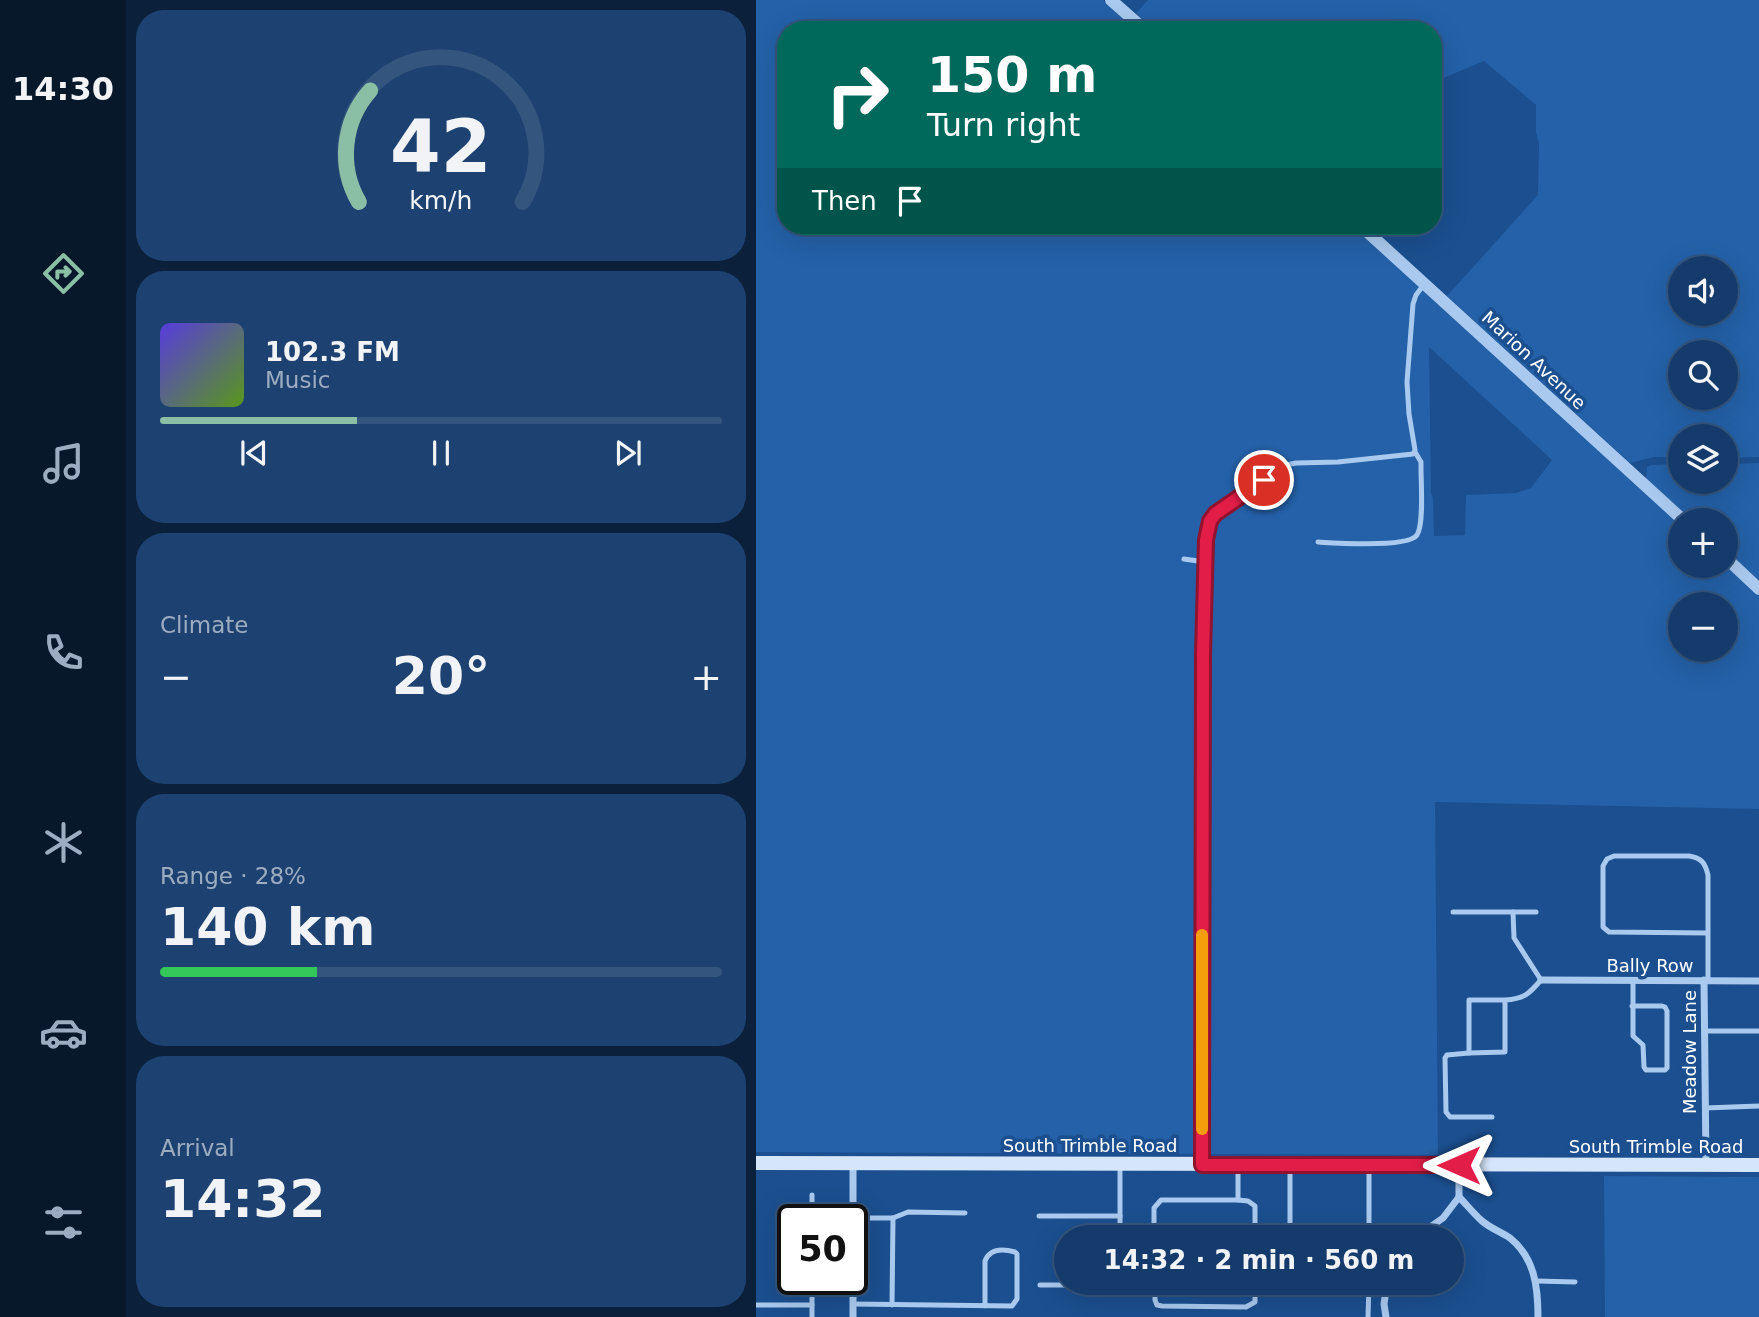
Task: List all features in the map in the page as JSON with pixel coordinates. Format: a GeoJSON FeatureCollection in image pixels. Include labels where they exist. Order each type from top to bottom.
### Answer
{"type":"FeatureCollection","features":[{"type":"Feature","properties":{"kind":"main road","name":"South Trimble Road"},"geometry":{"type":"LineString","coordinates":[[756,1163],[1759,1165]]}},
{"type":"Feature","properties":{"kind":"street"},"geometry":{"type":"LineString","coordinates":[[1111,0],[1135,21]]}},
{"type":"Feature","properties":{"kind":"street","name":"Marion Avenue"},"geometry":{"type":"LineString","coordinates":[[1371,235],[1670,508]]}},
{"type":"Feature","properties":{"kind":"street"},"geometry":{"type":"LineString","coordinates":[[1738,569],[1759,589]]}},
{"type":"Feature","properties":{"kind":"street","name":"Bally Row"},"geometry":{"type":"LineString","coordinates":[[1541,980],[1759,981]]}},
{"type":"Feature","properties":{"kind":"street","name":"Meadow Lane"},"geometry":{"type":"LineString","coordinates":[[1706,980],[1706,1165]]}},
{"type":"Feature","properties":{"kind":"street"},"geometry":{"type":"LineString","coordinates":[[853,1164],[853,1204]]}},
{"type":"Feature","properties":{"kind":"street"},"geometry":{"type":"LineString","coordinates":[[1433,1225],[1443,1218],[1459,1197],[1459,1165]]}},
{"type":"Feature","properties":{"kind":"street"},"geometry":{"type":"LineString","coordinates":[[1459,1197],[1484,1223],[1509,1238],[1527,1260],[1536,1281],[1538,1317]]}},
{"type":"Feature","properties":{"kind":"street"},"geometry":{"type":"LineString","coordinates":[[853,1295],[853,1317]]}},
{"type":"Feature","properties":{"kind":"street"},"geometry":{"type":"LineString","coordinates":[[1385,1295],[1386,1317]]}},
{"type":"Feature","properties":{"kind":"lane"},"geometry":{"type":"LineString","coordinates":[[1318,542],[1402,542],[1416,536],[1421,522],[1421,462],[1415,452],[1409,414],[1407,368],[1413,304],[1425,283]]}},
{"type":"Feature","properties":{"kind":"lane"},"geometry":{"type":"LineString","coordinates":[[1202,1165],[1207,530],[1215,514],[1291,463],[1411,456],[1415,452]]}},
{"type":"Feature","properties":{"kind":"lane"},"geometry":{"type":"LineString","coordinates":[[1185,559],[1205,562]]}},
{"type":"Feature","properties":{"kind":"lane"},"geometry":{"type":"LineString","coordinates":[[1706,980],[1708,933],[1708,874],[1706,865],[1698,858],[1689,856],[1614,856],[1607,859],[1603,866],[1605,931],[1708,933]]}},
{"type":"Feature","properties":{"kind":"lane"},"geometry":{"type":"LineString","coordinates":[[1453,912],[1536,912]]}},
{"type":"Feature","properties":{"kind":"lane"},"geometry":{"type":"LineString","coordinates":[[1469,1053],[1469,1000],[1521,998],[1541,980],[1514,938],[1513,912]]}},
{"type":"Feature","properties":{"kind":"lane"},"geometry":{"type":"LineString","coordinates":[[1632,1006],[1665,1007],[1665,1070],[1646,1070],[1644,1067],[1643,1045],[1633,1036],[1632,1006],[1633,980]]}},
{"type":"Feature","properties":{"kind":"lane"},"geometry":{"type":"LineString","coordinates":[[1492,1118],[1450,1118],[1446,1112],[1445,1058],[1450,1053],[1505,1052],[1505,1000]]}},
{"type":"Feature","properties":{"kind":"lane"},"geometry":{"type":"LineString","coordinates":[[1705,1031],[1759,1031]]}},
{"type":"Feature","properties":{"kind":"lane"},"geometry":{"type":"LineString","coordinates":[[1705,1108],[1759,1106]]}},
{"type":"Feature","properties":{"kind":"lane"},"geometry":{"type":"LineString","coordinates":[[1120,1164],[1120,1225]]}},
{"type":"Feature","properties":{"kind":"lane"},"geometry":{"type":"LineString","coordinates":[[1238,1165],[1238,1200]]}},
{"type":"Feature","properties":{"kind":"lane"},"geometry":{"type":"LineString","coordinates":[[1290,1165],[1290,1225]]}},
{"type":"Feature","properties":{"kind":"lane"},"geometry":{"type":"LineString","coordinates":[[1369,1165],[1369,1225]]}},
{"type":"Feature","properties":{"kind":"lane"},"geometry":{"type":"LineString","coordinates":[[813,1195],[813,1204]]}},
{"type":"Feature","properties":{"kind":"lane"},"geometry":{"type":"LineString","coordinates":[[1154,1225],[1154,1208],[1161,1200],[1248,1201],[1255,1206],[1255,1225]]}},
{"type":"Feature","properties":{"kind":"lane"},"geometry":{"type":"LineString","coordinates":[[868,1218],[893,1218],[908,1212],[965,1213]]}},
{"type":"Feature","properties":{"kind":"lane"},"geometry":{"type":"LineString","coordinates":[[1039,1216],[1120,1216]]}},
{"type":"Feature","properties":{"kind":"lane"},"geometry":{"type":"LineString","coordinates":[[892,1305],[893,1218]]}},
{"type":"Feature","properties":{"kind":"lane"},"geometry":{"type":"LineString","coordinates":[[853,1304],[892,1305],[985,1306],[1012,1306],[1017,1299],[1015,1252],[992,1251],[988,1254],[985,1261],[985,1306]]}},
{"type":"Feature","properties":{"kind":"lane"},"geometry":{"type":"LineString","coordinates":[[1536,1281],[1575,1282]]}},
{"type":"Feature","properties":{"kind":"lane"},"geometry":{"type":"LineString","coordinates":[[1040,1285],[1054,1285]]}},
{"type":"Feature","properties":{"kind":"lane"},"geometry":{"type":"LineString","coordinates":[[813,1295],[813,1317]]}},
{"type":"Feature","properties":{"kind":"lane"},"geometry":{"type":"LineString","coordinates":[[1155,1295],[1157,1305],[1162,1306],[1246,1307],[1255,1302],[1255,1295]]}},
{"type":"Feature","properties":{"kind":"lane"},"geometry":{"type":"LineString","coordinates":[[1368,1317],[1369,1295]]}},
{"type":"Feature","properties":{"kind":"lane"},"geometry":{"type":"LineString","coordinates":[[756,1305],[813,1305]]}},
{"type":"Feature","properties":{"kind":"shaded area"},"geometry":{"type":"Polygon","coordinates":[[[756,0],[1103,0],[1127,21],[777,21],[777,235],[1363,235],[1668,513],[1668,578],[1738,577],[1759,596],[1759,809],[1435,802],[1438,1155],[756,1152],[756,0]],[[1429,347],[1434,536],[1465,535],[1466,495],[1516,493],[1531,488],[1552,460],[1429,347]]]}},
{"type":"Feature","properties":{"kind":"shaded area"},"geometry":{"type":"Polygon","coordinates":[[[1148,0],[1759,0],[1759,457],[1738,458],[1738,424],[1668,424],[1668,457],[1654,457],[1630,463],[1447,296],[1538,195],[1539,144],[1536,105],[1484,61],[1442,79],[1442,21],[1144,21],[1136,13],[1148,0]]]}},
{"type":"Feature","properties":{"kind":"shaded area"},"geometry":{"type":"Polygon","coordinates":[[[1759,463],[1759,581],[1738,562],[1738,508],[1679,508],[1646,479],[1647,467],[1668,464],[1668,494],[1738,494],[1738,464],[1759,463]]]}},
{"type":"Feature","properties":{"kind":"shaded area"},"geometry":{"type":"Polygon","coordinates":[[[1604,1176],[1759,1177],[1759,1317],[1605,1317],[1604,1176]]]}},
{"type":"Feature","properties":{"kind":"slow traffic"},"geometry":{"type":"LineString","coordinates":[[1202,935],[1202,1129]]}},
{"type":"Feature","properties":{"kind":"route"},"geometry":{"type":"LineString","coordinates":[[1264,480],[1215,514],[1210,521],[1206,540],[1203,654],[1202,1165],[1459,1165]]}}]}
